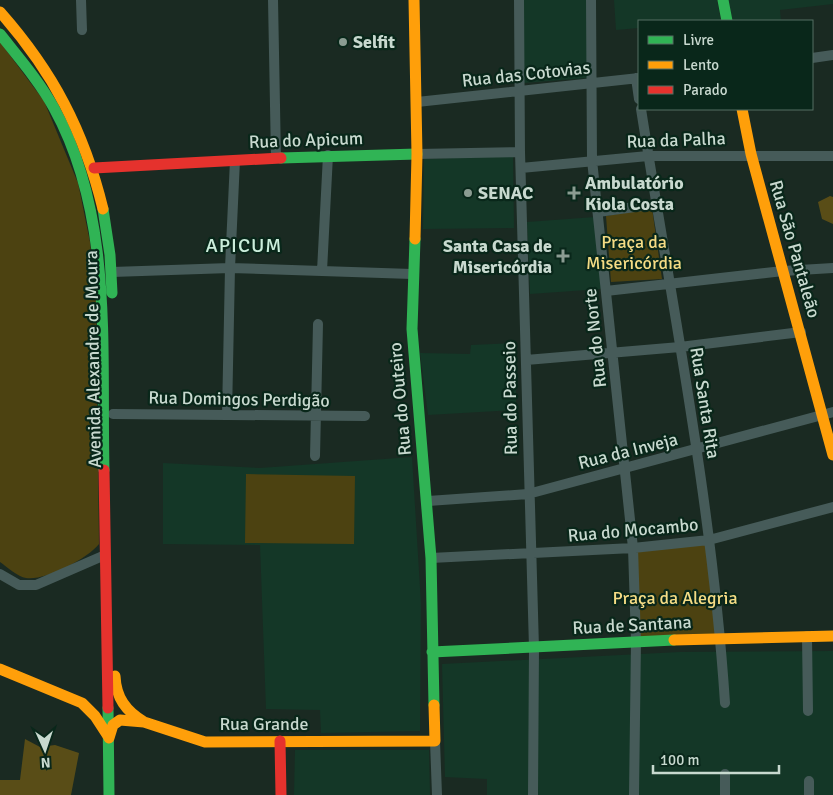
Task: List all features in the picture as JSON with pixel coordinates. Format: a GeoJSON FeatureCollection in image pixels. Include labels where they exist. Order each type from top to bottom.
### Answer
{"type":"FeatureCollection","features":[{"type":"Feature","properties":{"kind":"street"},"geometry":{"type":"LineString","coordinates":[[81,0],[82,30]]}},
{"type":"Feature","properties":{"kind":"street"},"geometry":{"type":"LineString","coordinates":[[273,0],[276,158]]}},
{"type":"Feature","properties":{"kind":"street","name":"Rua do Outeiro"},"geometry":{"type":"LineString","coordinates":[[414,0],[417,154],[412,274],[412,352],[428,501],[437,795]]}},
{"type":"Feature","properties":{"kind":"street","name":"Rua do Passeio"},"geometry":{"type":"LineString","coordinates":[[519,0],[520,168],[528,494],[534,648],[533,795]]}},
{"type":"Feature","properties":{"kind":"street","name":"Rua do Norte"},"geometry":{"type":"LineString","coordinates":[[591,0],[590,83],[592,160],[633,548],[636,641],[634,795]]}},
{"type":"Feature","properties":{"kind":"street"},"geometry":{"type":"LineString","coordinates":[[723,0],[726,20]]}},
{"type":"Feature","properties":{"kind":"street","name":"Avenida Alexandre de Moura"},"geometry":{"type":"LineString","coordinates":[[0,12],[35,54],[60,93],[94,168],[103,208],[112,272],[115,686],[122,704],[144,722]]}},
{"type":"Feature","properties":{"kind":"street","name":"Avenida Alexandre de Moura"},"geometry":{"type":"LineString","coordinates":[[0,34],[28,69],[54,108],[80,169],[89,202],[102,276],[109,795]]}},
{"type":"Feature","properties":{"kind":"street"},"geometry":{"type":"LineString","coordinates":[[813,58],[833,55]]}},
{"type":"Feature","properties":{"kind":"street","name":"Rua das Cotovias"},"geometry":{"type":"LineString","coordinates":[[417,102],[638,78]]}},
{"type":"Feature","properties":{"kind":"street"},"geometry":{"type":"LineString","coordinates":[[54,108],[66,125],[83,166],[94,168]]}},
{"type":"Feature","properties":{"kind":"street","name":"Rua Santa Rita"},"geometry":{"type":"LineString","coordinates":[[641,110],[671,284],[709,540],[725,703]]}},
{"type":"Feature","properties":{"kind":"street","name":"Rua São Pantaleão"},"geometry":{"type":"LineString","coordinates":[[742,110],[751,154],[801,332],[828,414],[833,455]]}},
{"type":"Feature","properties":{"kind":"street","name":"Rua do Apicum"},"geometry":{"type":"LineString","coordinates":[[94,168],[328,155],[520,152]]}},
{"type":"Feature","properties":{"kind":"street","name":"Rua da Palha"},"geometry":{"type":"LineString","coordinates":[[520,168],[648,156],[751,154],[833,156]]}},
{"type":"Feature","properties":{"kind":"street"},"geometry":{"type":"LineString","coordinates":[[322,271],[328,155]]}},
{"type":"Feature","properties":{"kind":"street"},"geometry":{"type":"LineString","coordinates":[[227,415],[230,268],[235,160]]}},
{"type":"Feature","properties":{"kind":"street"},"geometry":{"type":"LineString","coordinates":[[89,202],[95,200],[103,208]]}},
{"type":"Feature","properties":{"kind":"street"},"geometry":{"type":"LineString","coordinates":[[598,212],[657,204]]}},
{"type":"Feature","properties":{"kind":"street"},"geometry":{"type":"LineString","coordinates":[[112,272],[230,268],[412,274]]}},
{"type":"Feature","properties":{"kind":"street"},"geometry":{"type":"LineString","coordinates":[[606,291],[784,271],[833,268]]}},
{"type":"Feature","properties":{"kind":"street"},"geometry":{"type":"LineString","coordinates":[[315,456],[318,324]]}},
{"type":"Feature","properties":{"kind":"street"},"geometry":{"type":"LineString","coordinates":[[526,360],[680,348],[801,332]]}},
{"type":"Feature","properties":{"kind":"street","name":"Rua Domingos Perdigão"},"geometry":{"type":"LineString","coordinates":[[113,414],[365,416]]}},
{"type":"Feature","properties":{"kind":"street","name":"Rua da Inveja"},"geometry":{"type":"LineString","coordinates":[[428,501],[528,494],[696,451],[828,414]]}},
{"type":"Feature","properties":{"kind":"street","name":"Rua do Mocambo"},"geometry":{"type":"LineString","coordinates":[[431,558],[633,548],[709,540],[833,507]]}},
{"type":"Feature","properties":{"kind":"street"},"geometry":{"type":"LineString","coordinates":[[0,574],[19,585],[36,585],[105,555]]}},
{"type":"Feature","properties":{"kind":"street"},"geometry":{"type":"LineString","coordinates":[[807,636],[808,711]]}},
{"type":"Feature","properties":{"kind":"street","name":"Rua de Santana"},"geometry":{"type":"LineString","coordinates":[[432,652],[636,641],[833,636]]}},
{"type":"Feature","properties":{"kind":"street"},"geometry":{"type":"LineString","coordinates":[[0,669],[82,703],[98,720],[109,738]]}},
{"type":"Feature","properties":{"kind":"street","name":"Rua Grande"},"geometry":{"type":"LineString","coordinates":[[109,738],[112,727],[118,721],[144,722],[205,742],[435,741]]}},
{"type":"Feature","properties":{"kind":"street"},"geometry":{"type":"LineString","coordinates":[[280,741],[281,795]]}},
{"type":"Feature","properties":{"kind":"street"},"geometry":{"type":"LineString","coordinates":[[725,774],[725,795]]}},
{"type":"Feature","properties":{"kind":"street"},"geometry":{"type":"LineString","coordinates":[[809,780],[809,795]]}},
{"type":"Feature","properties":{"kind":"shaded area"},"geometry":{"type":"Polygon","coordinates":[[[523,0],[587,0],[587,78],[523,83],[523,0]]]}},
{"type":"Feature","properties":{"kind":"shaded area"},"geometry":{"type":"Polygon","coordinates":[[[614,0],[717,0],[721,20],[638,20],[638,28],[616,30],[614,0]]]}},
{"type":"Feature","properties":{"kind":"shaded area"},"geometry":{"type":"Polygon","coordinates":[[[726,0],[833,0],[833,4],[780,10],[781,20],[729,20],[726,0]]]}},
{"type":"Feature","properties":{"kind":"shaded area","name":"SENAC"},"geometry":{"type":"Polygon","coordinates":[[[513,156],[514,228],[423,229],[424,159],[513,156]]]}},
{"type":"Feature","properties":{"kind":"shaded area"},"geometry":{"type":"Polygon","coordinates":[[[830,196],[833,197],[833,224],[822,219],[818,202],[830,196]]]}},
{"type":"Feature","properties":{"kind":"shaded area","name":"Santa Casa de Misericórdia"},"geometry":{"type":"Polygon","coordinates":[[[595,217],[601,289],[530,294],[527,222],[595,217]]]}},
{"type":"Feature","properties":{"kind":"shaded area"},"geometry":{"type":"Polygon","coordinates":[[[516,343],[516,410],[428,415],[420,353],[470,354],[471,345],[516,343]]]}},
{"type":"Feature","properties":{"kind":"shaded area"},"geometry":{"type":"Polygon","coordinates":[[[412,457],[421,604],[420,731],[321,733],[320,710],[266,709],[260,545],[163,544],[163,463],[260,468],[412,457]]]}},
{"type":"Feature","properties":{"kind":"shaded area"},"geometry":{"type":"Polygon","coordinates":[[[833,651],[833,795],[487,795],[487,779],[445,777],[442,664],[680,652],[833,651]]]}},
{"type":"Feature","properties":{"kind":"shaded area"},"geometry":{"type":"Polygon","coordinates":[[[25,739],[40,747],[55,745],[79,753],[71,795],[0,795],[0,780],[20,780],[25,739]]]}},
{"type":"Feature","properties":{"kind":"shaded area"},"geometry":{"type":"Polygon","coordinates":[[[295,750],[429,750],[430,795],[294,795],[295,750]]]}},
{"type":"Feature","properties":{"kind":"green space"},"geometry":{"type":"Polygon","coordinates":[[[0,42],[44,101],[78,183],[90,242],[96,301],[99,544],[85,556],[65,568],[34,578],[20,576],[0,562],[0,42]]]}},
{"type":"Feature","properties":{"kind":"green space","name":"Praça da Misericórdia"},"geometry":{"type":"Polygon","coordinates":[[[652,208],[662,279],[611,282],[606,216],[652,208]]]}},
{"type":"Feature","properties":{"kind":"green space"},"geometry":{"type":"Polygon","coordinates":[[[246,474],[355,476],[354,544],[245,543],[246,474]]]}},
{"type":"Feature","properties":{"kind":"green space","name":"Praça da Alegria"},"geometry":{"type":"Polygon","coordinates":[[[706,544],[716,635],[639,638],[637,551],[706,544]]]}},
{"type":"Feature","properties":{"kind":"traffic: fast"},"geometry":{"type":"LineString","coordinates":[[723,0],[727,20]]}},
{"type":"Feature","properties":{"kind":"traffic: fast"},"geometry":{"type":"LineString","coordinates":[[0,34],[35,79],[54,108],[73,150],[87,194],[95,239],[103,331],[104,470]]}},
{"type":"Feature","properties":{"kind":"traffic: fast"},"geometry":{"type":"LineString","coordinates":[[281,158],[417,154]]}},
{"type":"Feature","properties":{"kind":"traffic: fast"},"geometry":{"type":"LineString","coordinates":[[103,209],[110,255],[112,293]]}},
{"type":"Feature","properties":{"kind":"traffic: fast"},"geometry":{"type":"LineString","coordinates":[[415,239],[412,329],[431,558],[434,705]]}},
{"type":"Feature","properties":{"kind":"traffic: fast"},"geometry":{"type":"LineString","coordinates":[[432,652],[674,640]]}},
{"type":"Feature","properties":{"kind":"traffic: fast"},"geometry":{"type":"LineString","coordinates":[[108,708],[109,795]]}},
{"type":"Feature","properties":{"kind":"traffic: slow"},"geometry":{"type":"LineString","coordinates":[[414,0],[417,154],[415,239]]}},
{"type":"Feature","properties":{"kind":"traffic: slow"},"geometry":{"type":"LineString","coordinates":[[0,12],[36,57],[64,104],[86,154],[103,209]]}},
{"type":"Feature","properties":{"kind":"traffic: slow"},"geometry":{"type":"LineString","coordinates":[[742,110],[751,154],[833,455]]}},
{"type":"Feature","properties":{"kind":"traffic: slow"},"geometry":{"type":"LineString","coordinates":[[674,640],[833,636]]}},
{"type":"Feature","properties":{"kind":"traffic: slow"},"geometry":{"type":"LineString","coordinates":[[0,669],[82,703],[95,716],[108,736]]}},
{"type":"Feature","properties":{"kind":"traffic: slow"},"geometry":{"type":"LineString","coordinates":[[115,676],[117,691],[123,703],[144,722]]}},
{"type":"Feature","properties":{"kind":"traffic: slow"},"geometry":{"type":"LineString","coordinates":[[109,738],[113,725],[120,720],[144,722],[205,742],[435,741],[434,705]]}},
{"type":"Feature","properties":{"kind":"traffic: jam"},"geometry":{"type":"LineString","coordinates":[[94,168],[281,158]]}},
{"type":"Feature","properties":{"kind":"traffic: jam"},"geometry":{"type":"LineString","coordinates":[[104,470],[108,708]]}},
{"type":"Feature","properties":{"kind":"traffic: jam"},"geometry":{"type":"LineString","coordinates":[[280,741],[281,795]]}},
{"type":"Feature","properties":{"kind":"place","name":"Selfit"},"geometry":{"type":"Point","coordinates":[343,42]}},
{"type":"Feature","properties":{"kind":"place","name":"SENAC"},"geometry":{"type":"Point","coordinates":[468,193]}},
{"type":"Feature","properties":{"kind":"place","name":"Ambulatório Kiola Costa"},"geometry":{"type":"Point","coordinates":[574,193]}},
{"type":"Feature","properties":{"kind":"place","name":"Santa Casa de Misericórdia"},"geometry":{"type":"Point","coordinates":[563,256]}},
{"type":"Feature","properties":{"kind":"district","name":"APICUM"},"geometry":{"type":"Point","coordinates":[244,245]}}]}
